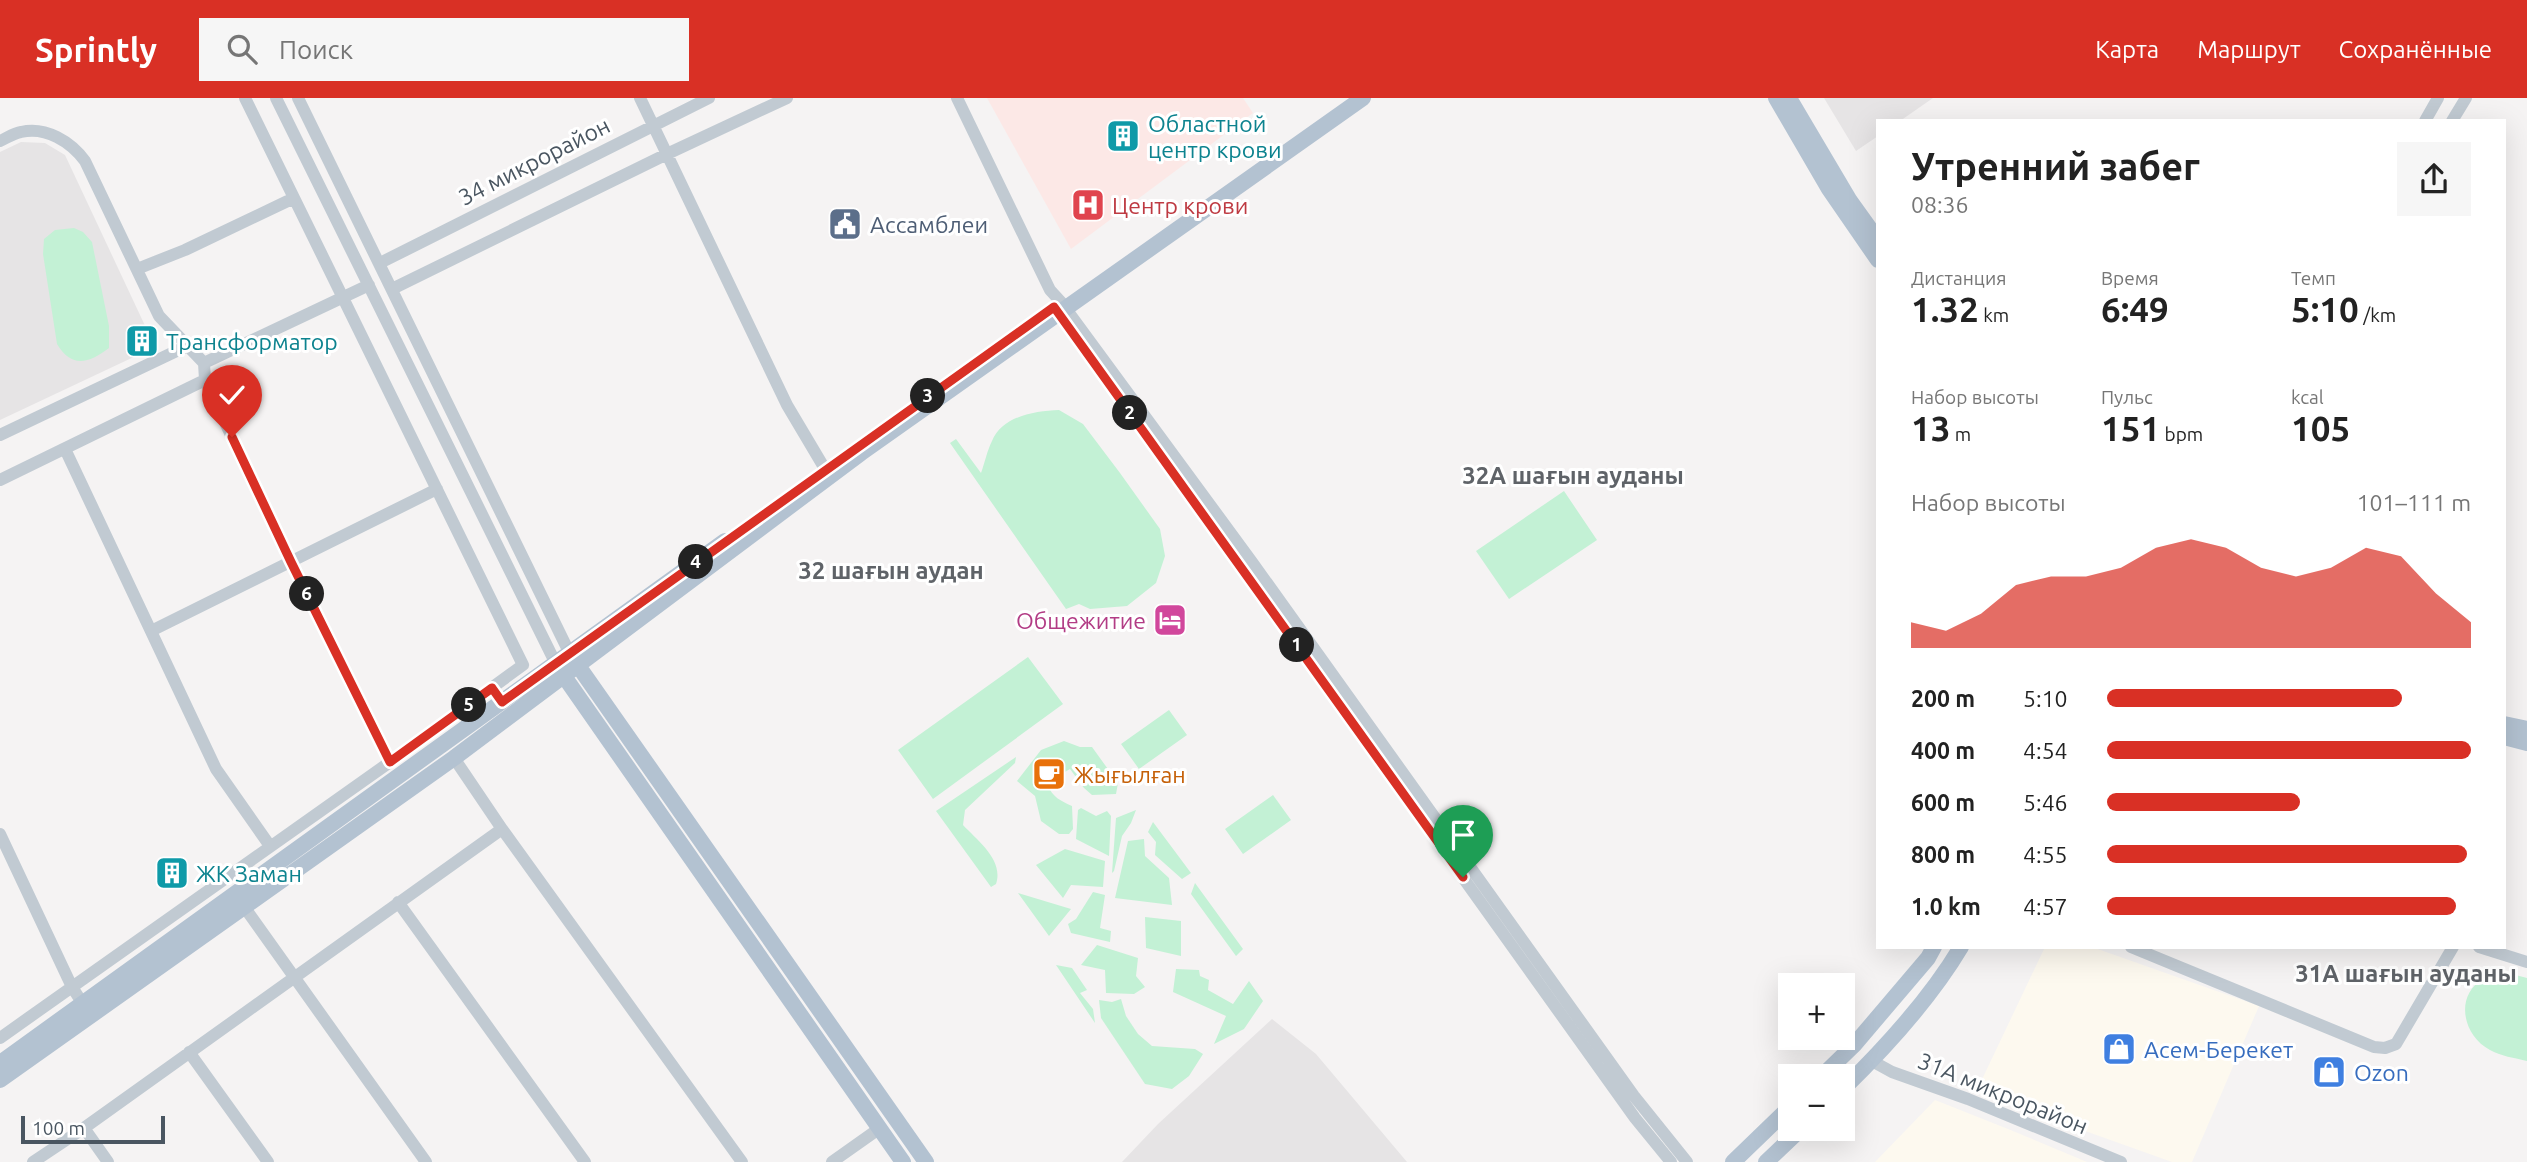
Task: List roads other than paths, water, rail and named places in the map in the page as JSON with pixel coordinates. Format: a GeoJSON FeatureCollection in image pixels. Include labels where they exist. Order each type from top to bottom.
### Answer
{"type":"FeatureCollection","features":[{"type":"Feature","properties":{"kind":"main road"},"geometry":{"type":"LineString","coordinates":[[574,659],[825,469],[1352,98]]}},
{"type":"Feature","properties":{"kind":"main road"},"geometry":{"type":"LineString","coordinates":[[0,1080],[454,758],[559,670],[833,474],[1058,304],[1363,98]]}},
{"type":"Feature","properties":{"kind":"main road"},"geometry":{"type":"LineString","coordinates":[[1776,98],[1829,189],[1876,257]]}},
{"type":"Feature","properties":{"kind":"main road"},"geometry":{"type":"LineString","coordinates":[[1789,98],[1850,201],[1876,237]]}},
{"type":"Feature","properties":{"kind":"main road"},"geometry":{"type":"LineString","coordinates":[[574,659],[926,1162]]}},
{"type":"Feature","properties":{"kind":"main road"},"geometry":{"type":"LineString","coordinates":[[0,1063],[502,702],[559,670]]}},
{"type":"Feature","properties":{"kind":"main road"},"geometry":{"type":"LineString","coordinates":[[559,670],[903,1162]]}},
{"type":"Feature","properties":{"kind":"main road"},"geometry":{"type":"LineString","coordinates":[[2506,724],[2527,729]]}},
{"type":"Feature","properties":{"kind":"main road"},"geometry":{"type":"LineString","coordinates":[[2506,738],[2527,743]]}},
{"type":"Feature","properties":{"kind":"main road"},"geometry":{"type":"LineString","coordinates":[[1855,1044],[1933,949]]}},
{"type":"Feature","properties":{"kind":"main road"},"geometry":{"type":"LineString","coordinates":[[1855,1077],[1872,1061],[1947,971],[1960,949]]}},
{"type":"Feature","properties":{"kind":"main road"},"geometry":{"type":"LineString","coordinates":[[1855,1046],[1872,1061]]}},
{"type":"Feature","properties":{"kind":"main road"},"geometry":{"type":"LineString","coordinates":[[1834,1064],[1849,1050]]}},
{"type":"Feature","properties":{"kind":"main road"},"geometry":{"type":"LineString","coordinates":[[1733,1162],[1778,1119]]}},
{"type":"Feature","properties":{"kind":"main road"},"geometry":{"type":"LineString","coordinates":[[1766,1162],[1788,1141]]}},
{"type":"Feature","properties":{"kind":"street"},"geometry":{"type":"LineString","coordinates":[[0,1038],[523,665],[245,98]]}},
{"type":"Feature","properties":{"kind":"street"},"geometry":{"type":"LineString","coordinates":[[276,98],[559,670]]}},
{"type":"Feature","properties":{"kind":"street"},"geometry":{"type":"LineString","coordinates":[[298,98],[574,659]]}},
{"type":"Feature","properties":{"kind":"street"},"geometry":{"type":"LineString","coordinates":[[640,98],[787,405],[825,469]]}},
{"type":"Feature","properties":{"kind":"street","name":"34 микрорайон"},"geometry":{"type":"LineString","coordinates":[[380,263],[709,98]]}},
{"type":"Feature","properties":{"kind":"street"},"geometry":{"type":"LineString","coordinates":[[392,289],[787,98]]}},
{"type":"Feature","properties":{"kind":"street"},"geometry":{"type":"LineString","coordinates":[[957,98],[1058,304],[1628,1107],[1671,1162]]}},
{"type":"Feature","properties":{"kind":"street"},"geometry":{"type":"LineString","coordinates":[[2426,119],[2438,98]]}},
{"type":"Feature","properties":{"kind":"street"},"geometry":{"type":"LineString","coordinates":[[2453,119],[2466,98]]}},
{"type":"Feature","properties":{"kind":"street"},"geometry":{"type":"LineString","coordinates":[[0,141],[20,132],[37,131],[54,136],[75,148],[98,186],[159,316],[204,363],[205,380],[390,762]]}},
{"type":"Feature","properties":{"kind":"street"},"geometry":{"type":"LineString","coordinates":[[136,269],[185,250],[294,198]]}},
{"type":"Feature","properties":{"kind":"street"},"geometry":{"type":"LineString","coordinates":[[204,363],[369,285]]}},
{"type":"Feature","properties":{"kind":"street"},"geometry":{"type":"LineString","coordinates":[[1058,304],[1252,562],[1634,1096],[1687,1162]]}},
{"type":"Feature","properties":{"kind":"street"},"geometry":{"type":"LineString","coordinates":[[0,436],[187,346]]}},
{"type":"Feature","properties":{"kind":"street"},"geometry":{"type":"LineString","coordinates":[[0,480],[205,380]]}},
{"type":"Feature","properties":{"kind":"street"},"geometry":{"type":"LineString","coordinates":[[65,449],[216,769],[270,846]]}},
{"type":"Feature","properties":{"kind":"street"},"geometry":{"type":"LineString","coordinates":[[151,631],[437,489]]}},
{"type":"Feature","properties":{"kind":"street"},"geometry":{"type":"LineString","coordinates":[[492,688],[502,702]]}},
{"type":"Feature","properties":{"kind":"street"},"geometry":{"type":"LineString","coordinates":[[454,758],[502,829],[742,1162]]}},
{"type":"Feature","properties":{"kind":"street"},"geometry":{"type":"LineString","coordinates":[[33,1162],[502,829]]}},
{"type":"Feature","properties":{"kind":"street"},"geometry":{"type":"LineString","coordinates":[[0,834],[72,987],[83,1004]]}},
{"type":"Feature","properties":{"kind":"street"},"geometry":{"type":"LineString","coordinates":[[398,902],[585,1162]]}},
{"type":"Feature","properties":{"kind":"street"},"geometry":{"type":"LineString","coordinates":[[245,908],[426,1162]]}},
{"type":"Feature","properties":{"kind":"street"},"geometry":{"type":"LineString","coordinates":[[2136,949],[2374,1047],[2385,1048],[2396,1044],[2452,949]]}},
{"type":"Feature","properties":{"kind":"street"},"geometry":{"type":"LineString","coordinates":[[2485,949],[2527,962]]}},
{"type":"Feature","properties":{"kind":"street"},"geometry":{"type":"LineString","coordinates":[[189,1052],[268,1162]]}},
{"type":"Feature","properties":{"kind":"street","name":"31А микрорайон"},"geometry":{"type":"LineString","coordinates":[[1872,1061],[1892,1072],[1968,1099],[2120,1162]]}},
{"type":"Feature","properties":{"kind":"street"},"geometry":{"type":"LineString","coordinates":[[84,1128],[108,1162]]}},
{"type":"Feature","properties":{"kind":"street"},"geometry":{"type":"LineString","coordinates":[[832,1162],[880,1128]]}},
{"type":"Feature","properties":{"kind":"place","name":"Областной центр крови"},"geometry":{"type":"Point","coordinates":[1123,136]}},
{"type":"Feature","properties":{"kind":"place","name":"Центр крови"},"geometry":{"type":"Point","coordinates":[1088,205]}},
{"type":"Feature","properties":{"kind":"place","name":"Ассамблеи"},"geometry":{"type":"Point","coordinates":[845,224]}},
{"type":"Feature","properties":{"kind":"place","name":"Трансформатор"},"geometry":{"type":"Point","coordinates":[142,341]}},
{"type":"Feature","properties":{"kind":"place","name":"Общежитие"},"geometry":{"type":"Point","coordinates":[1170,620]}},
{"type":"Feature","properties":{"kind":"place","name":"Жығылған"},"geometry":{"type":"Point","coordinates":[1049,774]}},
{"type":"Feature","properties":{"kind":"place","name":"ЖК Заман"},"geometry":{"type":"Point","coordinates":[172,873]}},
{"type":"Feature","properties":{"kind":"place","name":"Асем-Берекет"},"geometry":{"type":"Point","coordinates":[2119,1049]}},
{"type":"Feature","properties":{"kind":"place","name":"Ozon"},"geometry":{"type":"Point","coordinates":[2329,1072]}},
{"type":"Feature","properties":{"kind":"district","name":"32А шағын ауданы"},"geometry":{"type":"Point","coordinates":[1573,475]}},
{"type":"Feature","properties":{"kind":"district","name":"32 шағын аудан"},"geometry":{"type":"Point","coordinates":[891,570]}},
{"type":"Feature","properties":{"kind":"district","name":"31А шағын ауданы"},"geometry":{"type":"Point","coordinates":[2406,973]}}]}
